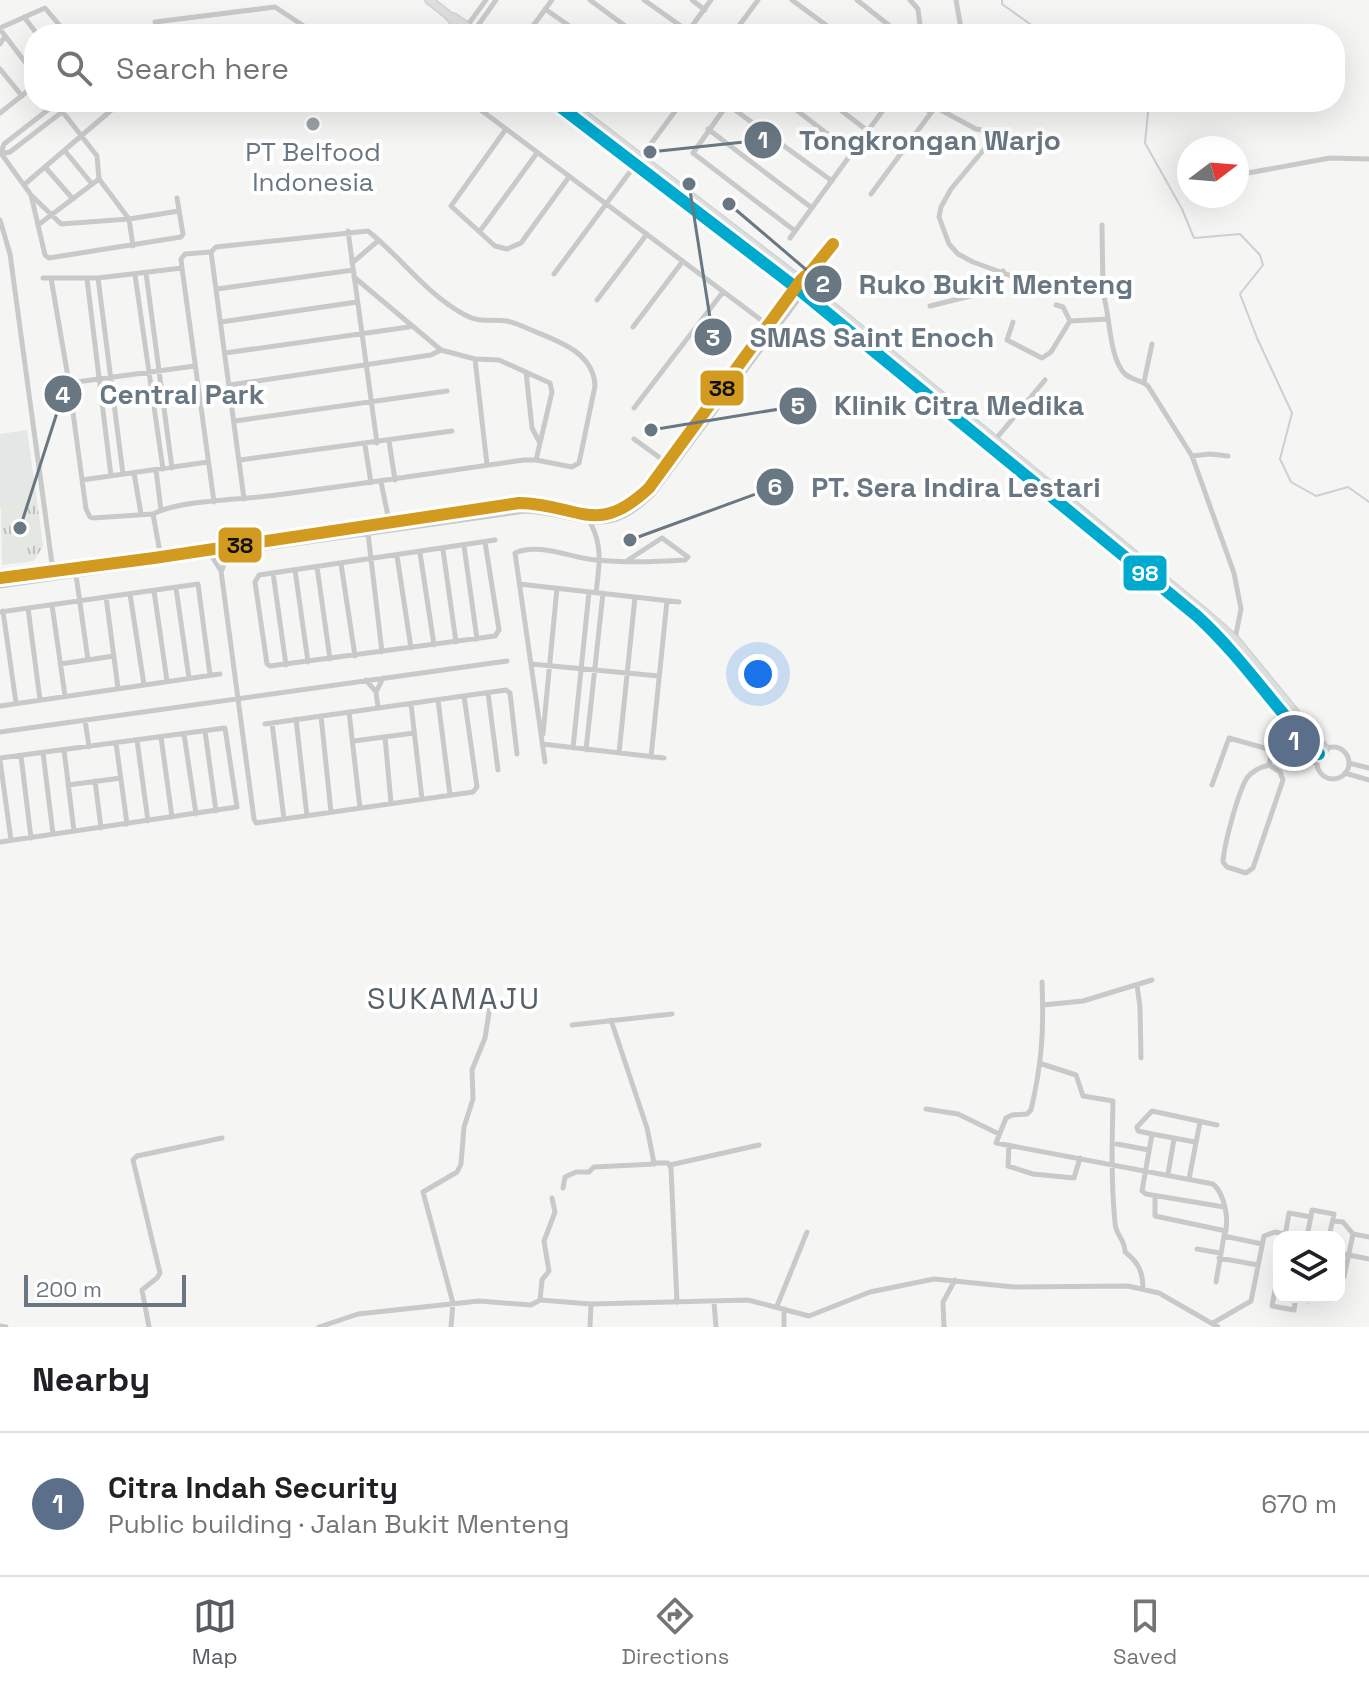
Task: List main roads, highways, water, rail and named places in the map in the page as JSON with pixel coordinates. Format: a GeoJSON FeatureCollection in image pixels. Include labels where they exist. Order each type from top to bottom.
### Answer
{"type":"FeatureCollection","features":[{"type":"Feature","properties":{"kind":"waterway"},"geometry":{"type":"LineString","coordinates":[[1002,0],[1002,4],[1030,24]]}},
{"type":"Feature","properties":{"kind":"waterway"},"geometry":{"type":"LineString","coordinates":[[1148,112],[1145,143],[1182,209],[1194,238],[1240,234],[1260,255],[1263,265],[1240,294],[1292,413],[1280,459],[1291,482],[1316,496],[1348,487],[1369,502]]}},
{"type":"Feature","properties":{"kind":"place","name":"PT Belfood Indonesia"},"geometry":{"type":"Point","coordinates":[313,124]}},
{"type":"Feature","properties":{"kind":"place","name":"Tongkrongan Warjo"},"geometry":{"type":"Point","coordinates":[650,152]}},
{"type":"Feature","properties":{"kind":"place","name":"SMAS Saint Enoch"},"geometry":{"type":"Point","coordinates":[689,184]}},
{"type":"Feature","properties":{"kind":"place","name":"Ruko Bukit Menteng"},"geometry":{"type":"Point","coordinates":[729,204]}},
{"type":"Feature","properties":{"kind":"place","name":"Klinik Citra Medika"},"geometry":{"type":"Point","coordinates":[651,430]}},
{"type":"Feature","properties":{"kind":"place","name":"Central Park"},"geometry":{"type":"Point","coordinates":[20,528]}},
{"type":"Feature","properties":{"kind":"place","name":"PT. Sera Indira Lestari"},"geometry":{"type":"Point","coordinates":[630,540]}},
{"type":"Feature","properties":{"kind":"place","name":"Citra Indah Security"},"geometry":{"type":"Point","coordinates":[1294,741]}},
{"type":"Feature","properties":{"kind":"district","name":"SUKAMAJU"},"geometry":{"type":"Point","coordinates":[454,998]}}]}
